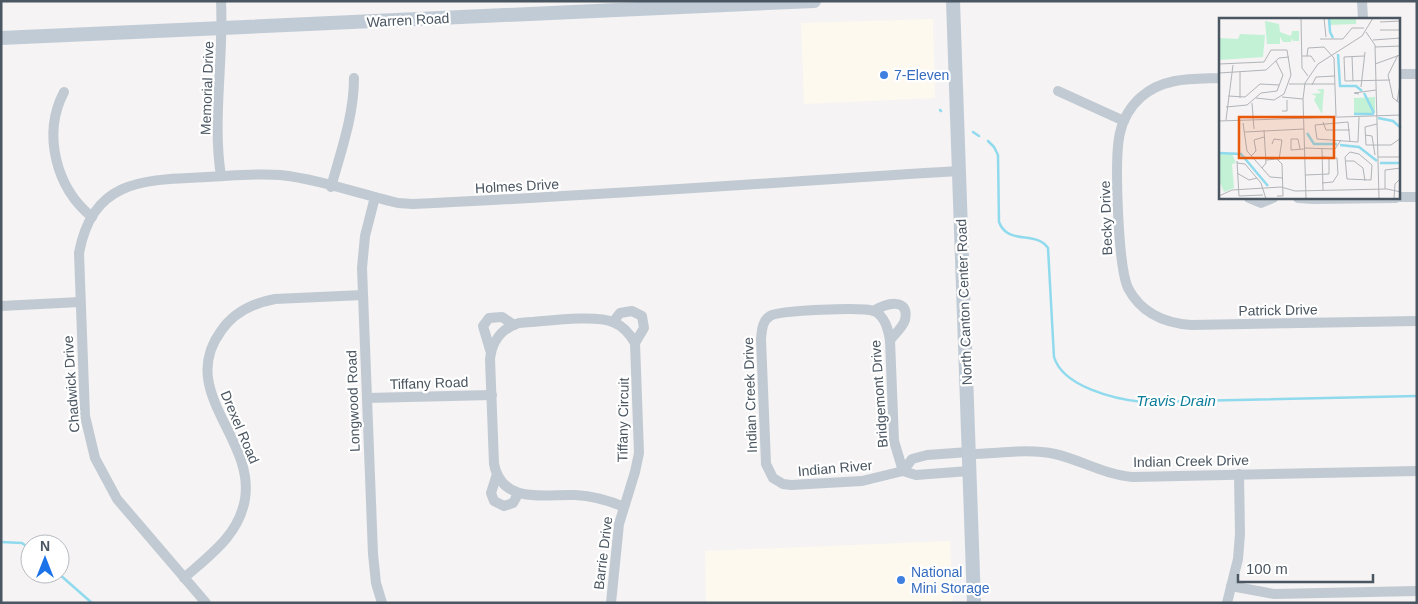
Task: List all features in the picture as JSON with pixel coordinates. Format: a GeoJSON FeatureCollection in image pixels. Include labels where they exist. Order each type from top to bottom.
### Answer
{"type":"FeatureCollection","features":[{"type":"Feature","properties":{"kind":"main road","name":"Warren Road"},"geometry":{"type":"LineString","coordinates":[[1,38],[814,1]]}},
{"type":"Feature","properties":{"kind":"main road","name":"North Canton Center Road"},"geometry":{"type":"LineString","coordinates":[[953,1],[974,603]]}},
{"type":"Feature","properties":{"kind":"street","name":"Memorial Drive"},"geometry":{"type":"LineString","coordinates":[[221,176],[219,122],[223,28],[222,1]]}},
{"type":"Feature","properties":{"kind":"street"},"geometry":{"type":"LineString","coordinates":[[1362,1],[1363,18]]}},
{"type":"Feature","properties":{"kind":"street"},"geometry":{"type":"LineString","coordinates":[[1400,74],[1417,74]]}},
{"type":"Feature","properties":{"kind":"street"},"geometry":{"type":"LineString","coordinates":[[332,187],[350,118],[354,96],[354,78]]}},
{"type":"Feature","properties":{"kind":"street"},"geometry":{"type":"LineString","coordinates":[[1058,91],[1124,121],[1140,98],[1165,83],[1187,79],[1219,78]]}},
{"type":"Feature","properties":{"kind":"street"},"geometry":{"type":"LineString","coordinates":[[64,92],[57,106],[55,124],[58,171],[74,200],[92,217]]}},
{"type":"Feature","properties":{"kind":"street","name":"Becky Drive"},"geometry":{"type":"LineString","coordinates":[[1124,121],[1118,150],[1121,262],[1129,288],[1144,308]]}},
{"type":"Feature","properties":{"kind":"street","name":"Holmes Drive"},"geometry":{"type":"LineString","coordinates":[[92,217],[112,195],[136,183],[154,180],[221,176],[279,175],[375,198],[413,204],[529,199],[959,172]]}},
{"type":"Feature","properties":{"kind":"street"},"geometry":{"type":"LineString","coordinates":[[1400,197],[1417,197]]}},
{"type":"Feature","properties":{"kind":"street","name":"Longwood Road"},"geometry":{"type":"LineString","coordinates":[[375,198],[364,249],[363,295],[373,554],[382,603]]}},
{"type":"Feature","properties":{"kind":"street"},"geometry":{"type":"LineString","coordinates":[[1251,199],[1261,203],[1270,199]]}},
{"type":"Feature","properties":{"kind":"street","name":"Chadwick Drive"},"geometry":{"type":"LineString","coordinates":[[92,217],[84,234],[79,253],[85,416],[95,458],[117,499],[206,603]]}},
{"type":"Feature","properties":{"kind":"street","name":"Drexel Road"},"geometry":{"type":"LineString","coordinates":[[184,578],[229,536],[240,518],[245,497],[246,479],[242,460],[216,408],[209,386],[209,356],[217,336],[235,315],[261,302],[275,299],[363,295]]}},
{"type":"Feature","properties":{"kind":"street"},"geometry":{"type":"LineString","coordinates":[[1,306],[80,302]]}},
{"type":"Feature","properties":{"kind":"street"},"geometry":{"type":"LineString","coordinates":[[874,311],[884,304],[891,303],[899,304],[904,309],[905,320],[890,340]]}},
{"type":"Feature","properties":{"kind":"street","name":"Patrick Drive"},"geometry":{"type":"LineString","coordinates":[[1144,308],[1157,318],[1190,325],[1417,321]]}},
{"type":"Feature","properties":{"kind":"street","name":"Indian Creek Drive"},"geometry":{"type":"LineString","coordinates":[[791,485],[783,484],[773,478],[766,464],[762,340],[765,320],[770,316],[783,312],[856,309],[874,311]]}},
{"type":"Feature","properties":{"kind":"street","name":"Tiffany Circuit"},"geometry":{"type":"LineString","coordinates":[[614,322],[620,313],[632,311],[642,316],[644,328],[634,343],[636,349],[639,453],[636,472],[624,507]]}},
{"type":"Feature","properties":{"kind":"street","name":"Bridgemont Drive"},"geometry":{"type":"LineString","coordinates":[[874,311],[887,326],[890,340],[894,433],[897,452],[903,470]]}},
{"type":"Feature","properties":{"kind":"street"},"geometry":{"type":"LineString","coordinates":[[624,507],[588,496],[518,494],[508,488],[497,474],[494,464],[491,353],[483,326],[489,318],[502,317],[514,324],[601,319],[614,322],[628,333],[634,343]]}},
{"type":"Feature","properties":{"kind":"street"},"geometry":{"type":"LineString","coordinates":[[491,353],[497,338],[514,324]]}},
{"type":"Feature","properties":{"kind":"street","name":"Tiffany Road"},"geometry":{"type":"LineString","coordinates":[[367,398],[492,395]]}},
{"type":"Feature","properties":{"kind":"street","name":"Indian Creek Drive"},"geometry":{"type":"LineString","coordinates":[[903,470],[912,459],[927,455],[1034,452],[1053,454],[1122,476],[1417,471]]}},
{"type":"Feature","properties":{"kind":"street","name":"Indian River"},"geometry":{"type":"LineString","coordinates":[[791,485],[862,481],[903,470],[916,475],[970,471]]}},
{"type":"Feature","properties":{"kind":"street"},"geometry":{"type":"LineString","coordinates":[[497,474],[491,493],[494,501],[504,506],[513,503],[518,494]]}},
{"type":"Feature","properties":{"kind":"street"},"geometry":{"type":"LineString","coordinates":[[1227,603],[1238,558],[1240,534],[1239,474]]}},
{"type":"Feature","properties":{"kind":"street","name":"Barrie Drive"},"geometry":{"type":"LineString","coordinates":[[611,603],[617,536],[624,507]]}},
{"type":"Feature","properties":{"kind":"street"},"geometry":{"type":"LineString","coordinates":[[1231,586],[1274,594],[1341,598],[1417,591]]}},
{"type":"Feature","properties":{"kind":"shaded area"},"geometry":{"type":"Polygon","coordinates":[[[933,19],[935,98],[804,104],[801,23],[933,19]]]}},
{"type":"Feature","properties":{"kind":"shaded area","name":"National Mini Storage"},"geometry":{"type":"Polygon","coordinates":[[[950,541],[953,603],[706,603],[705,551],[950,541]]]}},
{"type":"Feature","properties":{"kind":"waterway","name":"Travis Drain"},"geometry":{"type":"LineString","coordinates":[[973,132],[979,136]]}},
{"type":"Feature","properties":{"kind":"waterway","name":"Travis Drain"},"geometry":{"type":"LineString","coordinates":[[988,141],[998,155],[999,222],[1009,234],[1037,240],[1048,248],[1054,357],[1059,367],[1079,384],[1091,390],[1118,398],[1142,402],[1417,396]]}},
{"type":"Feature","properties":{"kind":"waterway"},"geometry":{"type":"LineString","coordinates":[[1,542],[20,543]]}},
{"type":"Feature","properties":{"kind":"waterway"},"geometry":{"type":"LineString","coordinates":[[70,584],[92,603]]}},
{"type":"Feature","properties":{"kind":"place","name":"7-Eleven"},"geometry":{"type":"Point","coordinates":[884,75]}},
{"type":"Feature","properties":{"kind":"place","name":"National Mini Storage"},"geometry":{"type":"Point","coordinates":[901,580]}}]}
